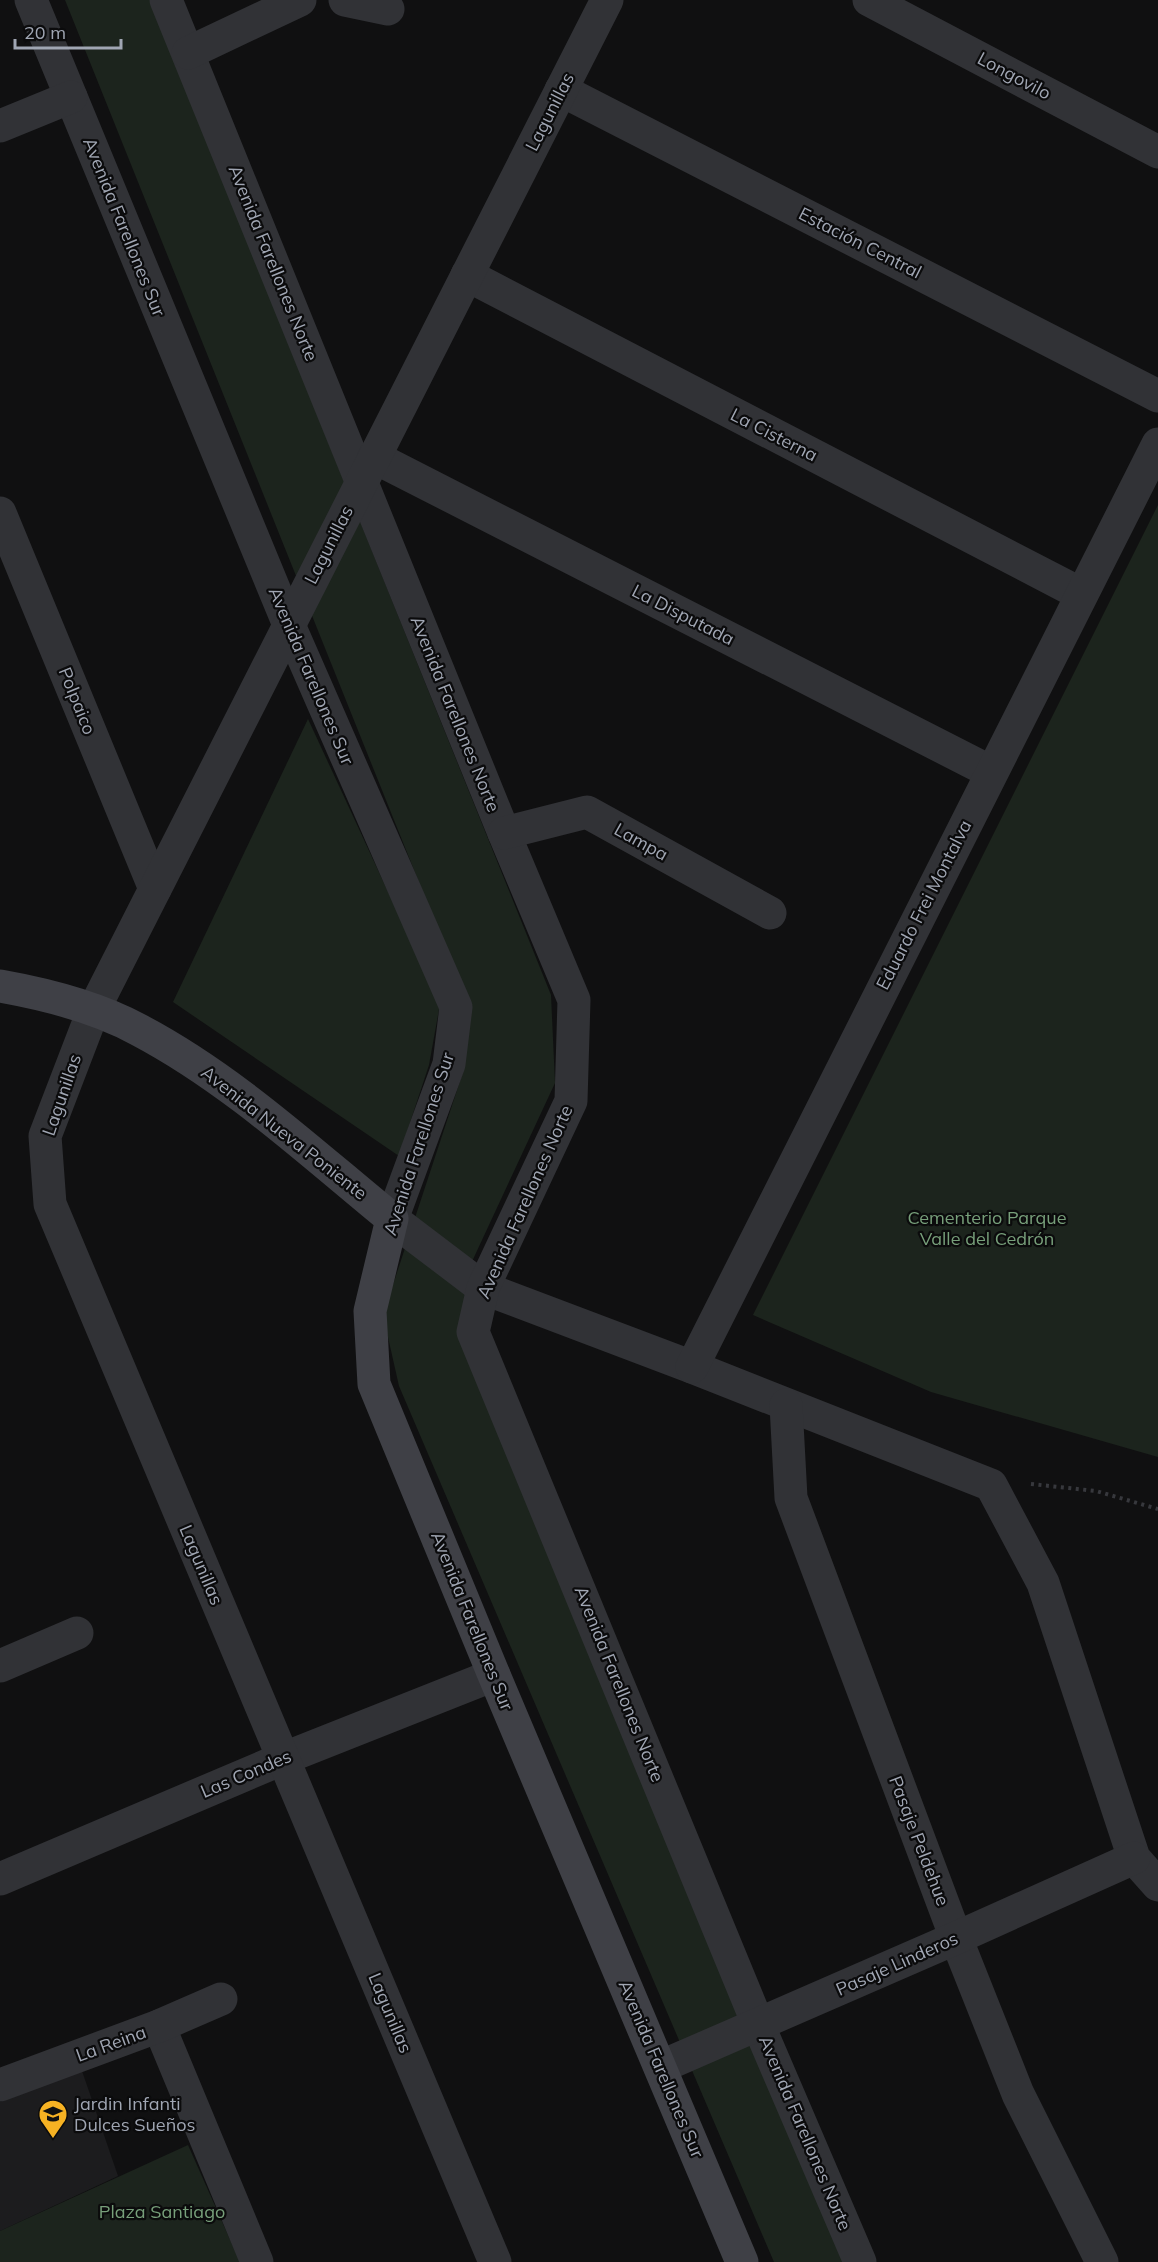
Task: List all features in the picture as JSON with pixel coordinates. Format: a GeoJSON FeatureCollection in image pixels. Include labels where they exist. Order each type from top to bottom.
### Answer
{"type":"FeatureCollection","features":[{"type":"Feature","properties":{"kind":"street","name":"Avenida Farellones Sur"},"geometry":{"type":"LineString","coordinates":[[31,0],[289,625],[456,1006],[449,1064],[393,1219],[370,1311],[374,1384],[494,1676],[742,2262]]}},
{"type":"Feature","properties":{"kind":"street","name":"Avenida Farellones Norte"},"geometry":{"type":"LineString","coordinates":[[166,0],[368,469],[504,833],[574,1000],[571,1101],[483,1288],[473,1332],[759,2024],[860,2262]]}},
{"type":"Feature","properties":{"kind":"street"},"geometry":{"type":"LineString","coordinates":[[188,53],[300,0]]}},
{"type":"Feature","properties":{"kind":"street"},"geometry":{"type":"LineString","coordinates":[[345,0],[388,9]]}},
{"type":"Feature","properties":{"kind":"street","name":"Lagunillas"},"geometry":{"type":"LineString","coordinates":[[495,2262],[50,1204],[45,1136],[93,1011],[607,0]]}},
{"type":"Feature","properties":{"kind":"street","name":"Longovilo"},"geometry":{"type":"LineString","coordinates":[[869,0],[1158,152]]}},
{"type":"Feature","properties":{"kind":"street","name":"Estación Central"},"geometry":{"type":"LineString","coordinates":[[561,90],[1158,396]]}},
{"type":"Feature","properties":{"kind":"street"},"geometry":{"type":"LineString","coordinates":[[0,126],[71,97]]}},
{"type":"Feature","properties":{"kind":"street","name":"La Cisterna"},"geometry":{"type":"LineString","coordinates":[[467,275],[1081,594]]}},
{"type":"Feature","properties":{"kind":"street","name":"Eduardo Frei Montalva"},"geometry":{"type":"LineString","coordinates":[[692,1367],[1158,444]]}},
{"type":"Feature","properties":{"kind":"street","name":"La Disputada"},"geometry":{"type":"LineString","coordinates":[[368,469],[991,772]]}},
{"type":"Feature","properties":{"kind":"street","name":"Polpaico"},"geometry":{"type":"LineString","coordinates":[[0,513],[155,889]]}},
{"type":"Feature","properties":{"kind":"street","name":"Lampa"},"geometry":{"type":"LineString","coordinates":[[504,833],[587,812],[770,913]]}},
{"type":"Feature","properties":{"kind":"street","name":"Avenida Nueva Poniente"},"geometry":{"type":"LineString","coordinates":[[0,986],[42,994],[93,1011],[137,1029],[190,1059],[235,1091],[393,1219],[483,1288],[692,1367],[991,1485]]}},
{"type":"Feature","properties":{"kind":"street","name":"Pasaje Peldehue"},"geometry":{"type":"LineString","coordinates":[[786,1405],[791,1498],[956,1938],[1018,2094],[1102,2262]]}},
{"type":"Feature","properties":{"kind":"street"},"geometry":{"type":"LineString","coordinates":[[991,1485],[1043,1583],[1134,1858],[1158,1885]]}},
{"type":"Feature","properties":{"kind":"street"},"geometry":{"type":"LineString","coordinates":[[0,1666],[77,1633]]}},
{"type":"Feature","properties":{"kind":"street","name":"Las Condes"},"geometry":{"type":"LineString","coordinates":[[0,1879],[282,1759],[494,1676]]}},
{"type":"Feature","properties":{"kind":"street","name":"Pasaje Linderos"},"geometry":{"type":"LineString","coordinates":[[660,2067],[1134,1858]]}},
{"type":"Feature","properties":{"kind":"street","name":"La Reina"},"geometry":{"type":"LineString","coordinates":[[0,2085],[159,2026],[220,1999]]}},
{"type":"Feature","properties":{"kind":"street"},"geometry":{"type":"LineString","coordinates":[[159,2026],[257,2262]]}},
{"type":"Feature","properties":{"kind":"path"},"geometry":{"type":"LineString","coordinates":[[991,1485],[1044,1484],[1096,1491],[1158,1509]]}},
{"type":"Feature","properties":{"kind":"shaded area","name":"Jardin Infanti Dulces Sueños"},"geometry":{"type":"Polygon","coordinates":[[[81,2068],[118,2176],[0,2231],[0,2102],[81,2068]]]}},
{"type":"Feature","properties":{"kind":"green space"},"geometry":{"type":"Polygon","coordinates":[[[65,0],[150,0],[551,995],[555,1083],[469,1268],[464,1333],[847,2262],[774,2262],[399,1386],[383,1315],[464,1069],[467,1002],[65,0]]]}},
{"type":"Feature","properties":{"kind":"green space","name":"Cementerio Parque Valle del Cedrón"},"geometry":{"type":"Polygon","coordinates":[[[1158,505],[1158,1457],[931,1392],[753,1315],[1158,505]]]}},
{"type":"Feature","properties":{"kind":"green space"},"geometry":{"type":"Polygon","coordinates":[[[308,719],[440,1004],[429,1065],[399,1156],[173,1002],[308,719]]]}},
{"type":"Feature","properties":{"kind":"green space","name":"Plaza Santiago"},"geometry":{"type":"Polygon","coordinates":[[[188,2145],[240,2262],[0,2262],[0,2231],[188,2145]]]}},
{"type":"Feature","properties":{"kind":"place","name":"Jardin Infanti Dulces Sueños"},"geometry":{"type":"Point","coordinates":[53,2140]}}]}
